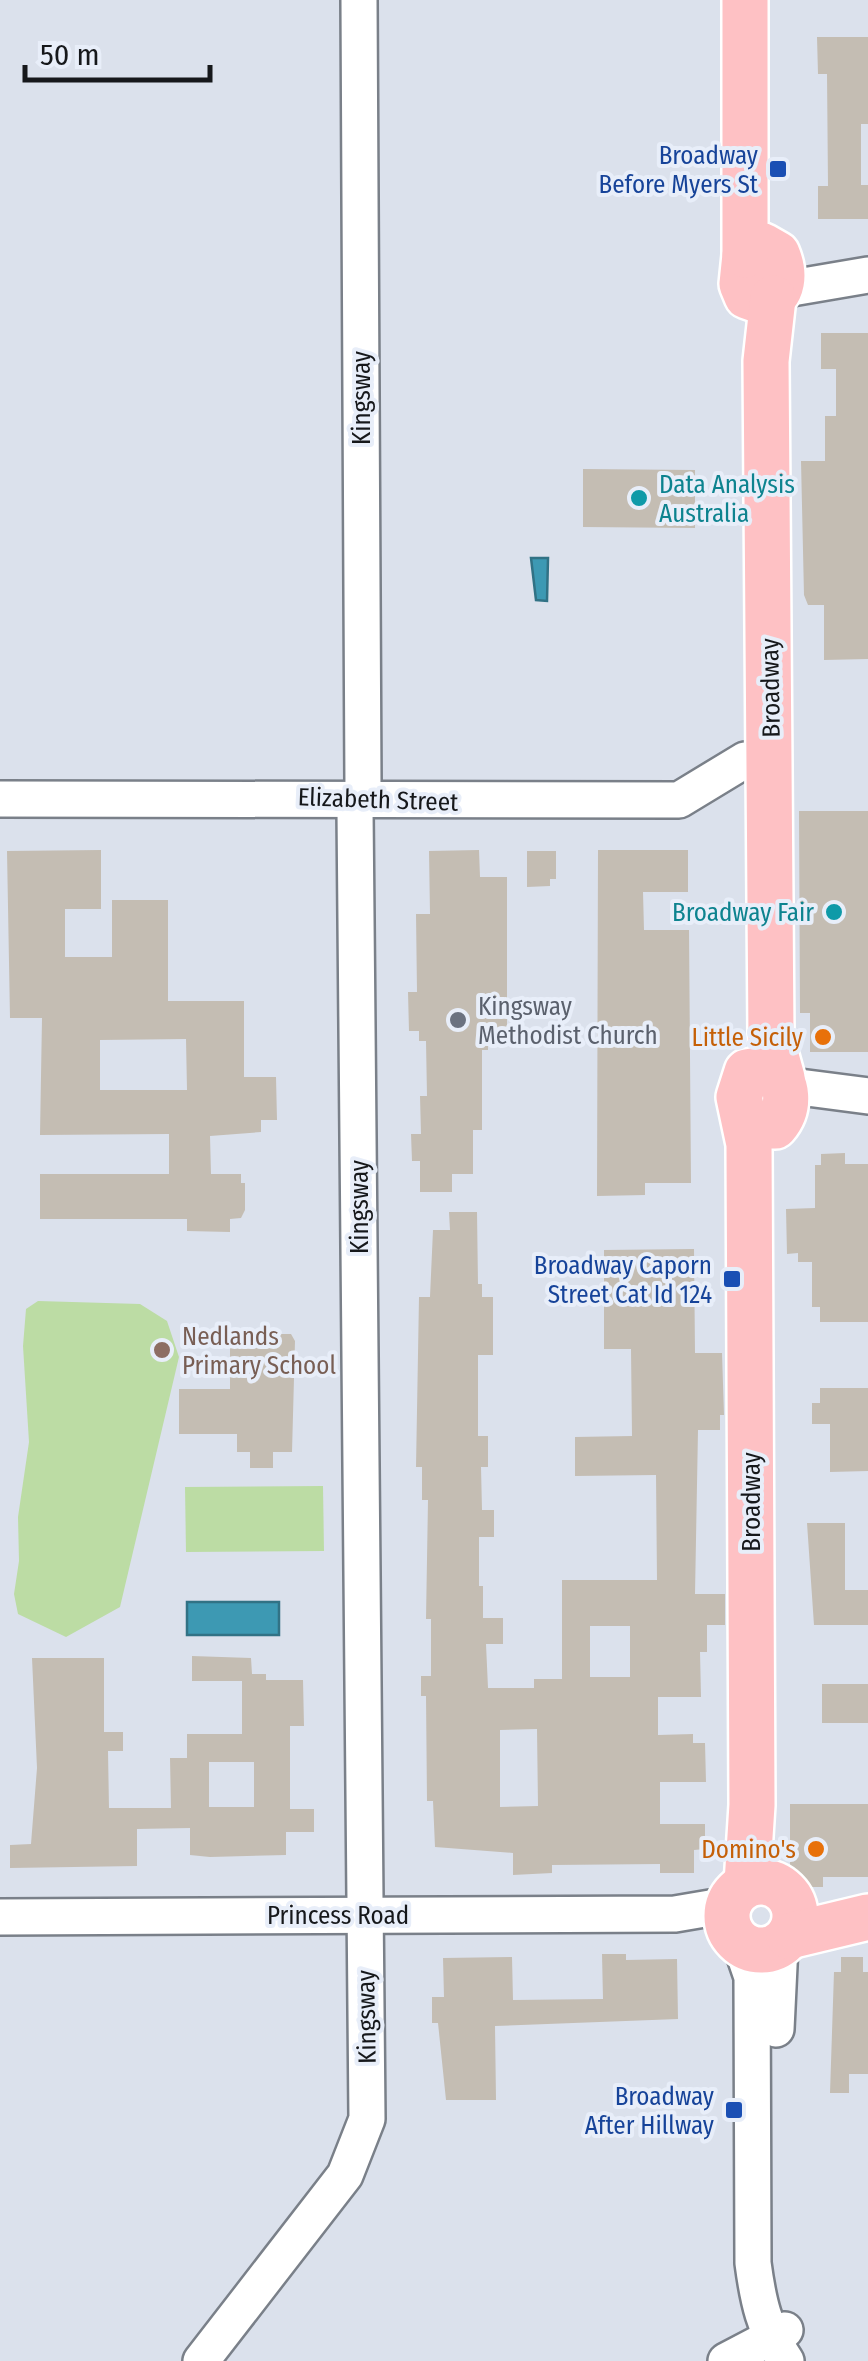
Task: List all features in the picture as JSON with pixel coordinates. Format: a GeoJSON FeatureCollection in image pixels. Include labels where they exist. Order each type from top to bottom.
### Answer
{"type":"FeatureCollection","features":[{"type":"Feature","properties":{"kind":"main road","name":"Broadway"},"geometry":{"type":"LineString","coordinates":[[746,0],[767,276],[744,760],[770,1098]]}},
{"type":"Feature","properties":{"kind":"main road","name":"Broadway"},"geometry":{"type":"LineString","coordinates":[[761,1917],[752,1786],[771,1038],[765,0]]}},
{"type":"Feature","properties":{"kind":"main road","name":"Princess Road"},"geometry":{"type":"LineString","coordinates":[[761,1917],[868,1915]]}},
{"type":"Feature","properties":{"kind":"street","name":"Kingsway"},"geometry":{"type":"LineString","coordinates":[[201,2361],[345,2175],[368,2120],[355,810],[363,775],[359,0]]}},
{"type":"Feature","properties":{"kind":"street"},"geometry":{"type":"LineString","coordinates":[[767,276],[857,275]]}},
{"type":"Feature","properties":{"kind":"street","name":"Elizabeth Street"},"geometry":{"type":"LineString","coordinates":[[0,799],[679,800],[744,760]]}},
{"type":"Feature","properties":{"kind":"street"},"geometry":{"type":"LineString","coordinates":[[770,1098],[863,1096]]}},
{"type":"Feature","properties":{"kind":"street","name":"Princess Road"},"geometry":{"type":"LineString","coordinates":[[0,1917],[761,1917]]}},
{"type":"Feature","properties":{"kind":"street","name":"Broadway"},"geometry":{"type":"LineString","coordinates":[[761,1917],[780,2343],[806,2361]]}},
{"type":"Feature","properties":{"kind":"street"},"geometry":{"type":"LineString","coordinates":[[726,2361],[780,2343]]}},
{"type":"Feature","properties":{"kind":"green space"},"geometry":{"type":"Polygon","coordinates":[[[38,1301],[140,1304],[167,1321],[179,1357],[120,1607],[66,1637],[18,1614],[14,1594],[19,1561],[18,1517],[29,1442],[23,1346],[26,1309],[38,1301]]]}},
{"type":"Feature","properties":{"kind":"green space"},"geometry":{"type":"Polygon","coordinates":[[[323,1486],[324,1551],[186,1552],[185,1487],[323,1486]]]}},
{"type":"Feature","properties":{"kind":"water"},"geometry":{"type":"Polygon","coordinates":[[[531,558],[548,558],[547,601],[536,600],[531,558]]]}},
{"type":"Feature","properties":{"kind":"water"},"geometry":{"type":"Polygon","coordinates":[[[187,1602],[279,1602],[279,1635],[187,1635],[187,1602]]]}},
{"type":"Feature","properties":{"kind":"building"},"geometry":{"type":"Polygon","coordinates":[[[817,37],[868,37],[868,124],[861,124],[861,185],[868,185],[868,219],[818,219],[818,186],[828,186],[827,74],[818,74],[817,37]]]}},
{"type":"Feature","properties":{"kind":"building"},"geometry":{"type":"Polygon","coordinates":[[[821,333],[868,333],[868,659],[824,660],[824,605],[808,605],[804,595],[801,461],[825,461],[825,416],[836,416],[836,369],[821,369],[821,333]]]}},
{"type":"Feature","properties":{"kind":"building","name":"Data Analysis Australia"},"geometry":{"type":"Polygon","coordinates":[[[583,469],[695,470],[695,528],[583,527],[583,469]]]}},
{"type":"Feature","properties":{"kind":"building","name":"Broadway Fair"},"geometry":{"type":"Polygon","coordinates":[[[799,811],[868,811],[868,1052],[810,1052],[810,1013],[800,1013],[799,811]]]}},
{"type":"Feature","properties":{"kind":"building"},"geometry":{"type":"Polygon","coordinates":[[[101,850],[101,909],[65,909],[65,957],[112,957],[112,900],[168,900],[168,1001],[244,1001],[244,1077],[276,1077],[277,1120],[261,1120],[261,1132],[210,1136],[211,1174],[241,1174],[241,1183],[245,1183],[245,1210],[241,1218],[230,1219],[230,1232],[187,1231],[187,1219],[40,1219],[40,1174],[169,1174],[169,1134],[40,1135],[42,1018],[10,1018],[7,851],[101,850]],[[186,1039],[100,1040],[100,1090],[187,1090],[186,1039]]]}},
{"type":"Feature","properties":{"kind":"building"},"geometry":{"type":"Polygon","coordinates":[[[479,850],[480,877],[507,877],[507,1045],[488,1045],[488,1050],[482,1050],[482,1130],[473,1130],[473,1174],[452,1174],[452,1192],[420,1192],[420,1161],[412,1161],[411,1134],[421,1134],[420,1096],[427,1096],[426,1041],[419,1041],[419,1031],[409,1031],[408,992],[417,992],[416,914],[430,914],[429,851],[479,850]]]}},
{"type":"Feature","properties":{"kind":"building"},"geometry":{"type":"Polygon","coordinates":[[[598,850],[688,850],[688,892],[643,892],[644,930],[689,930],[691,1183],[645,1183],[645,1195],[597,1196],[598,850]]]}},
{"type":"Feature","properties":{"kind":"building"},"geometry":{"type":"Polygon","coordinates":[[[527,851],[556,851],[556,879],[550,879],[550,886],[527,887],[527,851]]]}},
{"type":"Feature","properties":{"kind":"building"},"geometry":{"type":"Polygon","coordinates":[[[845,1153],[845,1164],[868,1164],[868,1322],[820,1322],[820,1307],[812,1307],[812,1262],[798,1262],[798,1253],[787,1254],[786,1209],[815,1208],[815,1165],[821,1165],[821,1154],[845,1153]]]}},
{"type":"Feature","properties":{"kind":"building"},"geometry":{"type":"Polygon","coordinates":[[[449,1212],[477,1212],[478,1284],[482,1284],[482,1297],[493,1297],[493,1355],[478,1355],[478,1436],[488,1436],[488,1467],[481,1467],[482,1510],[494,1510],[494,1537],[479,1537],[479,1586],[483,1586],[483,1618],[503,1618],[503,1644],[486,1644],[488,1688],[534,1688],[534,1679],[562,1679],[562,1580],[657,1580],[656,1475],[575,1476],[575,1437],[632,1436],[631,1349],[604,1349],[604,1250],[694,1249],[695,1353],[722,1353],[724,1415],[720,1415],[720,1430],[698,1430],[695,1594],[725,1594],[725,1625],[707,1625],[707,1652],[700,1652],[701,1697],[658,1697],[658,1735],[693,1734],[693,1743],[705,1743],[706,1782],[660,1782],[660,1824],[705,1824],[705,1849],[694,1850],[694,1873],[660,1873],[660,1864],[552,1865],[552,1873],[513,1875],[513,1853],[435,1847],[433,1801],[427,1801],[426,1696],[421,1696],[421,1676],[431,1676],[431,1619],[426,1619],[428,1500],[422,1500],[422,1467],[416,1467],[419,1297],[430,1297],[433,1230],[450,1230],[449,1212]],[[590,1626],[590,1677],[630,1677],[630,1626],[590,1626]],[[537,1729],[500,1730],[500,1807],[538,1806],[537,1729]]]}},
{"type":"Feature","properties":{"kind":"building"},"geometry":{"type":"Polygon","coordinates":[[[230,1334],[291,1334],[295,1341],[292,1452],[273,1452],[273,1468],[250,1468],[250,1452],[237,1452],[237,1434],[179,1434],[179,1389],[230,1389],[230,1334]]]}},
{"type":"Feature","properties":{"kind":"building"},"geometry":{"type":"Polygon","coordinates":[[[820,1388],[868,1388],[868,1471],[830,1472],[830,1424],[812,1424],[812,1403],[820,1403],[820,1388]]]}},
{"type":"Feature","properties":{"kind":"building"},"geometry":{"type":"Polygon","coordinates":[[[807,1523],[845,1523],[845,1590],[868,1590],[868,1625],[814,1625],[807,1523]]]}},
{"type":"Feature","properties":{"kind":"building"},"geometry":{"type":"Polygon","coordinates":[[[192,1656],[251,1658],[252,1674],[266,1674],[266,1680],[303,1680],[304,1726],[290,1726],[290,1809],[314,1809],[314,1832],[286,1832],[286,1855],[210,1857],[190,1855],[190,1828],[137,1829],[137,1866],[10,1868],[10,1845],[31,1844],[37,1768],[32,1658],[104,1658],[104,1732],[123,1732],[123,1751],[108,1751],[109,1808],[171,1808],[170,1758],[187,1758],[187,1734],[242,1734],[242,1681],[192,1681],[192,1656]],[[209,1762],[209,1807],[254,1807],[254,1762],[209,1762]]]}},
{"type":"Feature","properties":{"kind":"building"},"geometry":{"type":"Polygon","coordinates":[[[822,1684],[868,1684],[868,1723],[822,1723],[822,1684]]]}},
{"type":"Feature","properties":{"kind":"building"},"geometry":{"type":"Polygon","coordinates":[[[790,1804],[868,1804],[868,1877],[823,1877],[823,1887],[802,1887],[790,1875],[790,1804]]]}},
{"type":"Feature","properties":{"kind":"building"},"geometry":{"type":"Polygon","coordinates":[[[602,1954],[626,1954],[626,1960],[677,1959],[678,2019],[495,2026],[496,2100],[446,2100],[438,2023],[432,2023],[432,1997],[444,1997],[443,1958],[512,1957],[513,2000],[603,1999],[602,1954]]]}},
{"type":"Feature","properties":{"kind":"building"},"geometry":{"type":"Polygon","coordinates":[[[841,1957],[863,1957],[863,1972],[868,1972],[868,2074],[849,2074],[849,2093],[830,2093],[834,1972],[841,1972],[841,1957]]]}},
{"type":"Feature","properties":{"kind":"place","name":"Broadway Before Myers St"},"geometry":{"type":"Point","coordinates":[778,169]}},
{"type":"Feature","properties":{"kind":"place","name":"Data Analysis Australia"},"geometry":{"type":"Point","coordinates":[639,498]}},
{"type":"Feature","properties":{"kind":"place","name":"Broadway Fair"},"geometry":{"type":"Point","coordinates":[834,912]}},
{"type":"Feature","properties":{"kind":"place","name":"Kingsway Methodist Church"},"geometry":{"type":"Point","coordinates":[458,1020]}},
{"type":"Feature","properties":{"kind":"place","name":"Little Sicily"},"geometry":{"type":"Point","coordinates":[823,1037]}},
{"type":"Feature","properties":{"kind":"place","name":"Broadway Caporn Street Cat Id 124"},"geometry":{"type":"Point","coordinates":[732,1279]}},
{"type":"Feature","properties":{"kind":"place","name":"Nedlands Primary School"},"geometry":{"type":"Point","coordinates":[162,1350]}},
{"type":"Feature","properties":{"kind":"place","name":"Domino's"},"geometry":{"type":"Point","coordinates":[816,1849]}},
{"type":"Feature","properties":{"kind":"place","name":"Broadway After Hillway"},"geometry":{"type":"Point","coordinates":[734,2110]}}]}
